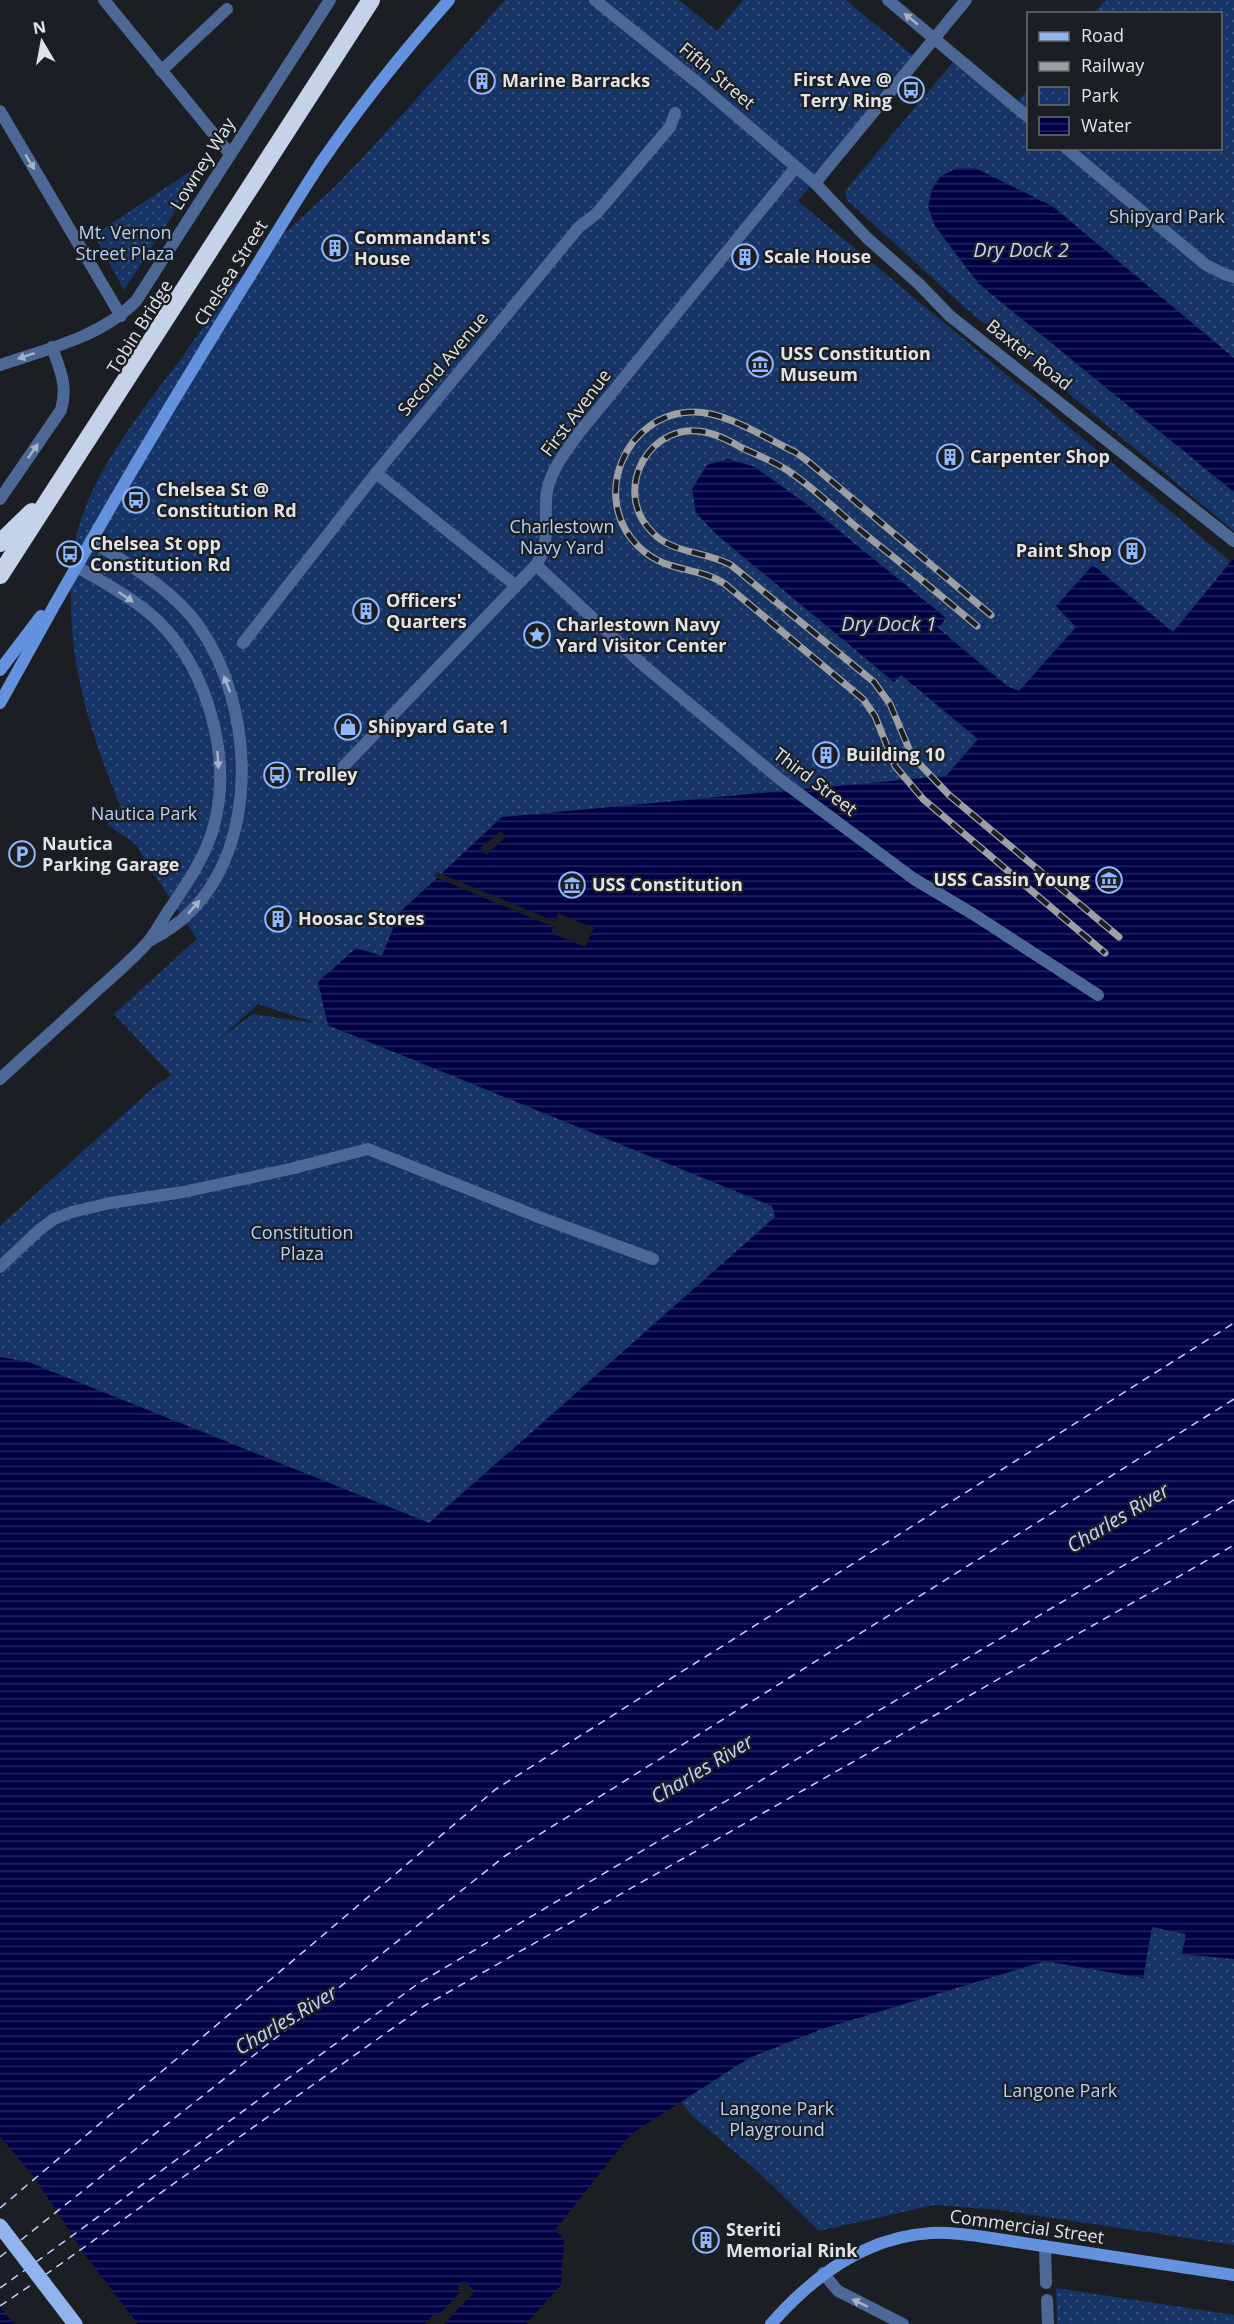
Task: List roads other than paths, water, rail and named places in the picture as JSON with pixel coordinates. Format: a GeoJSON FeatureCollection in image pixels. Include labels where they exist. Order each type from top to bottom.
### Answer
{"type":"FeatureCollection","features":[{"type":"Feature","properties":{"kind":"highway","name":"Tobin Bridge"},"geometry":{"type":"LineString","coordinates":[[55,490],[370,0]]}},
{"type":"Feature","properties":{"kind":"highway","name":"Tobin Bridge"},"geometry":{"type":"LineString","coordinates":[[31,540],[370,0]]}},
{"type":"Feature","properties":{"kind":"highway"},"geometry":{"type":"LineString","coordinates":[[0,543],[55,490]]}},
{"type":"Feature","properties":{"kind":"highway"},"geometry":{"type":"LineString","coordinates":[[5,567],[55,490]]}},
{"type":"Feature","properties":{"kind":"main road","name":"Chelsea Street"},"geometry":{"type":"LineString","coordinates":[[0,703],[76,566],[199,358],[319,166],[355,115],[413,41],[449,0]]}},
{"type":"Feature","properties":{"kind":"main road","name":"Chelsea Street"},"geometry":{"type":"LineString","coordinates":[[0,670],[67,582]]}},
{"type":"Feature","properties":{"kind":"main road"},"geometry":{"type":"LineString","coordinates":[[0,2226],[75,2324]]}},
{"type":"Feature","properties":{"kind":"main road","name":"Commercial Street"},"geometry":{"type":"LineString","coordinates":[[771,2324],[795,2297],[823,2273],[850,2255],[879,2245],[931,2233],[959,2233],[1234,2275]]}},
{"type":"Feature","properties":{"kind":"street"},"geometry":{"type":"LineString","coordinates":[[105,0],[230,154]]}},
{"type":"Feature","properties":{"kind":"street","name":"Lowney Way"},"geometry":{"type":"LineString","coordinates":[[0,365],[98,329],[121,316],[136,301],[330,0]]}},
{"type":"Feature","properties":{"kind":"street","name":"Fifth Street"},"geometry":{"type":"LineString","coordinates":[[595,0],[699,84],[814,183]]}},
{"type":"Feature","properties":{"kind":"street"},"geometry":{"type":"LineString","coordinates":[[888,0],[1027,115]]}},
{"type":"Feature","properties":{"kind":"street"},"geometry":{"type":"LineString","coordinates":[[814,183],[966,0]]}},
{"type":"Feature","properties":{"kind":"street"},"geometry":{"type":"LineString","coordinates":[[161,71],[227,9]]}},
{"type":"Feature","properties":{"kind":"street"},"geometry":{"type":"LineString","coordinates":[[0,111],[121,316]]}},
{"type":"Feature","properties":{"kind":"street","name":"Second Avenue"},"geometry":{"type":"LineString","coordinates":[[243,643],[376,473],[579,227],[596,214],[670,127],[675,113]]}},
{"type":"Feature","properties":{"kind":"street"},"geometry":{"type":"LineString","coordinates":[[1068,150],[1206,265],[1234,277]]}},
{"type":"Feature","properties":{"kind":"street","name":"First Avenue"},"geometry":{"type":"LineString","coordinates":[[343,767],[536,565],[543,553],[546,540],[547,490],[552,474],[562,458],[579,433],[796,167]]}},
{"type":"Feature","properties":{"kind":"street","name":"Baxter Road"},"geometry":{"type":"LineString","coordinates":[[814,183],[867,238],[919,284],[950,316],[1234,541]]}},
{"type":"Feature","properties":{"kind":"street"},"geometry":{"type":"LineString","coordinates":[[0,499],[62,410],[65,395],[63,377],[52,347]]}},
{"type":"Feature","properties":{"kind":"street"},"geometry":{"type":"LineString","coordinates":[[376,473],[516,586]]}},
{"type":"Feature","properties":{"kind":"street"},"geometry":{"type":"LineString","coordinates":[[0,1079],[147,942],[171,928],[190,913],[211,884],[226,856],[235,828],[242,793],[243,757],[239,722],[217,657],[198,625],[175,598],[91,540]]}},
{"type":"Feature","properties":{"kind":"street","name":"Third Street"},"geometry":{"type":"LineString","coordinates":[[536,565],[643,665],[782,781],[914,879],[973,914],[1098,995]]}},
{"type":"Feature","properties":{"kind":"street"},"geometry":{"type":"LineString","coordinates":[[76,566],[128,597],[156,619],[197,677],[209,705],[215,728],[219,789],[218,808],[212,835],[196,869],[147,942]]}},
{"type":"Feature","properties":{"kind":"street"},"geometry":{"type":"LineString","coordinates":[[0,1267],[39,1230],[54,1219],[72,1212],[110,1203],[194,1190],[368,1149],[653,1259]]}},
{"type":"Feature","properties":{"kind":"street"},"geometry":{"type":"LineString","coordinates":[[1045,2246],[1046,2283]]}},
{"type":"Feature","properties":{"kind":"street"},"geometry":{"type":"LineString","coordinates":[[823,2273],[838,2292],[887,2320],[903,2324]]}},
{"type":"Feature","properties":{"kind":"street"},"geometry":{"type":"LineString","coordinates":[[1047,2300],[1047,2324]]}},
{"type":"Feature","properties":{"kind":"water","name":"Dry Dock 2"},"geometry":{"type":"Polygon","coordinates":[[[957,168],[975,168],[1052,206],[1234,358],[1234,492],[978,283],[935,226],[928,207],[932,189],[941,176],[957,168]]]}},
{"type":"Feature","properties":{"kind":"water"},"geometry":{"type":"Polygon","coordinates":[[[728,459],[755,467],[805,503],[946,618],[938,628],[1007,686],[1019,691],[1076,627],[1056,606],[1093,565],[1173,632],[1234,558],[1234,1959],[1182,1954],[1186,1934],[1152,1927],[1143,1978],[1045,1961],[822,2029],[749,2058],[631,2134],[555,2230],[564,2239],[561,2285],[526,2324],[0,2324],[0,1357],[28,1362],[429,1523],[775,1217],[772,1206],[328,1025],[318,982],[356,948],[382,956],[399,913],[502,817],[946,776],[978,739],[901,675],[894,682],[716,534],[696,513],[692,489],[707,465],[728,459]]]}},
{"type":"Feature","properties":{"kind":"railway"},"geometry":{"type":"LineString","coordinates":[[991,615],[805,459],[733,421],[707,413],[694,412],[670,416],[649,426],[633,442],[622,462],[616,483],[617,506],[624,527],[639,547],[660,562],[703,574],[725,584],[863,699],[875,716],[895,766],[923,799],[1105,953]]}},
{"type":"Feature","properties":{"kind":"railway"},"geometry":{"type":"LineString","coordinates":[[977,626],[806,484],[771,461],[709,433],[688,431],[670,436],[654,446],[643,461],[636,478],[635,497],[640,515],[652,532],[669,544],[731,565],[874,682],[890,704],[912,756],[949,795],[1119,937]]}},
{"type":"Feature","properties":{"kind":"place","name":"Marine Barracks"},"geometry":{"type":"Point","coordinates":[482,81]}},
{"type":"Feature","properties":{"kind":"place","name":"First Ave @ Terry Ring"},"geometry":{"type":"Point","coordinates":[911,90]}},
{"type":"Feature","properties":{"kind":"place","name":"Commandant's House"},"geometry":{"type":"Point","coordinates":[335,248]}},
{"type":"Feature","properties":{"kind":"place","name":"Scale House"},"geometry":{"type":"Point","coordinates":[745,257]}},
{"type":"Feature","properties":{"kind":"place","name":"USS Constitution Museum"},"geometry":{"type":"Point","coordinates":[760,364]}},
{"type":"Feature","properties":{"kind":"place","name":"Carpenter Shop"},"geometry":{"type":"Point","coordinates":[950,457]}},
{"type":"Feature","properties":{"kind":"place","name":"Chelsea St @ Constitution Rd"},"geometry":{"type":"Point","coordinates":[136,500]}},
{"type":"Feature","properties":{"kind":"place","name":"Paint Shop"},"geometry":{"type":"Point","coordinates":[1132,551]}},
{"type":"Feature","properties":{"kind":"place","name":"Chelsea St opp Constitution Rd"},"geometry":{"type":"Point","coordinates":[70,554]}},
{"type":"Feature","properties":{"kind":"place","name":"Officers' Quarters"},"geometry":{"type":"Point","coordinates":[366,611]}},
{"type":"Feature","properties":{"kind":"place","name":"Charlestown Navy Yard Visitor Center"},"geometry":{"type":"Point","coordinates":[537,635]}},
{"type":"Feature","properties":{"kind":"place","name":"Shipyard Gate 1"},"geometry":{"type":"Point","coordinates":[348,727]}},
{"type":"Feature","properties":{"kind":"place","name":"Building 10"},"geometry":{"type":"Point","coordinates":[826,755]}},
{"type":"Feature","properties":{"kind":"place","name":"Trolley"},"geometry":{"type":"Point","coordinates":[277,775]}},
{"type":"Feature","properties":{"kind":"place","name":"Nautica Parking Garage"},"geometry":{"type":"Point","coordinates":[22,854]}},
{"type":"Feature","properties":{"kind":"place","name":"USS Cassin Young"},"geometry":{"type":"Point","coordinates":[1109,880]}},
{"type":"Feature","properties":{"kind":"place","name":"USS Constitution"},"geometry":{"type":"Point","coordinates":[572,885]}},
{"type":"Feature","properties":{"kind":"place","name":"Hoosac Stores"},"geometry":{"type":"Point","coordinates":[278,919]}},
{"type":"Feature","properties":{"kind":"place","name":"Steriti Memorial Rink"},"geometry":{"type":"Point","coordinates":[706,2240]}},
{"type":"Feature","properties":{"kind":"park label","name":"Shipyard Park"},"geometry":{"type":"Point","coordinates":[1167,217]}},
{"type":"Feature","properties":{"kind":"park label","name":"Mt. Vernon Street Plaza"},"geometry":{"type":"Point","coordinates":[125,243]}},
{"type":"Feature","properties":{"kind":"park label","name":"Charlestown Navy Yard"},"geometry":{"type":"Point","coordinates":[562,537]}},
{"type":"Feature","properties":{"kind":"park label","name":"Nautica Park"},"geometry":{"type":"Point","coordinates":[144,814]}},
{"type":"Feature","properties":{"kind":"park label","name":"Constitution Plaza"},"geometry":{"type":"Point","coordinates":[302,1243]}},
{"type":"Feature","properties":{"kind":"park label","name":"Langone Park"},"geometry":{"type":"Point","coordinates":[1060,2091]}},
{"type":"Feature","properties":{"kind":"park label","name":"Langone Park Playground"},"geometry":{"type":"Point","coordinates":[777,2119]}},
{"type":"Feature","properties":{"kind":"water label","name":"Dry Dock 1"},"geometry":{"type":"Point","coordinates":[889,624]}},
{"type":"Feature","properties":{"kind":"water label","name":"Charles River"},"geometry":{"type":"Point","coordinates":[1118,1518]}},
{"type":"Feature","properties":{"kind":"water label","name":"Charles River"},"geometry":{"type":"Point","coordinates":[702,1769]}},
{"type":"Feature","properties":{"kind":"water label","name":"Charles River"},"geometry":{"type":"Point","coordinates":[286,2020]}}]}
